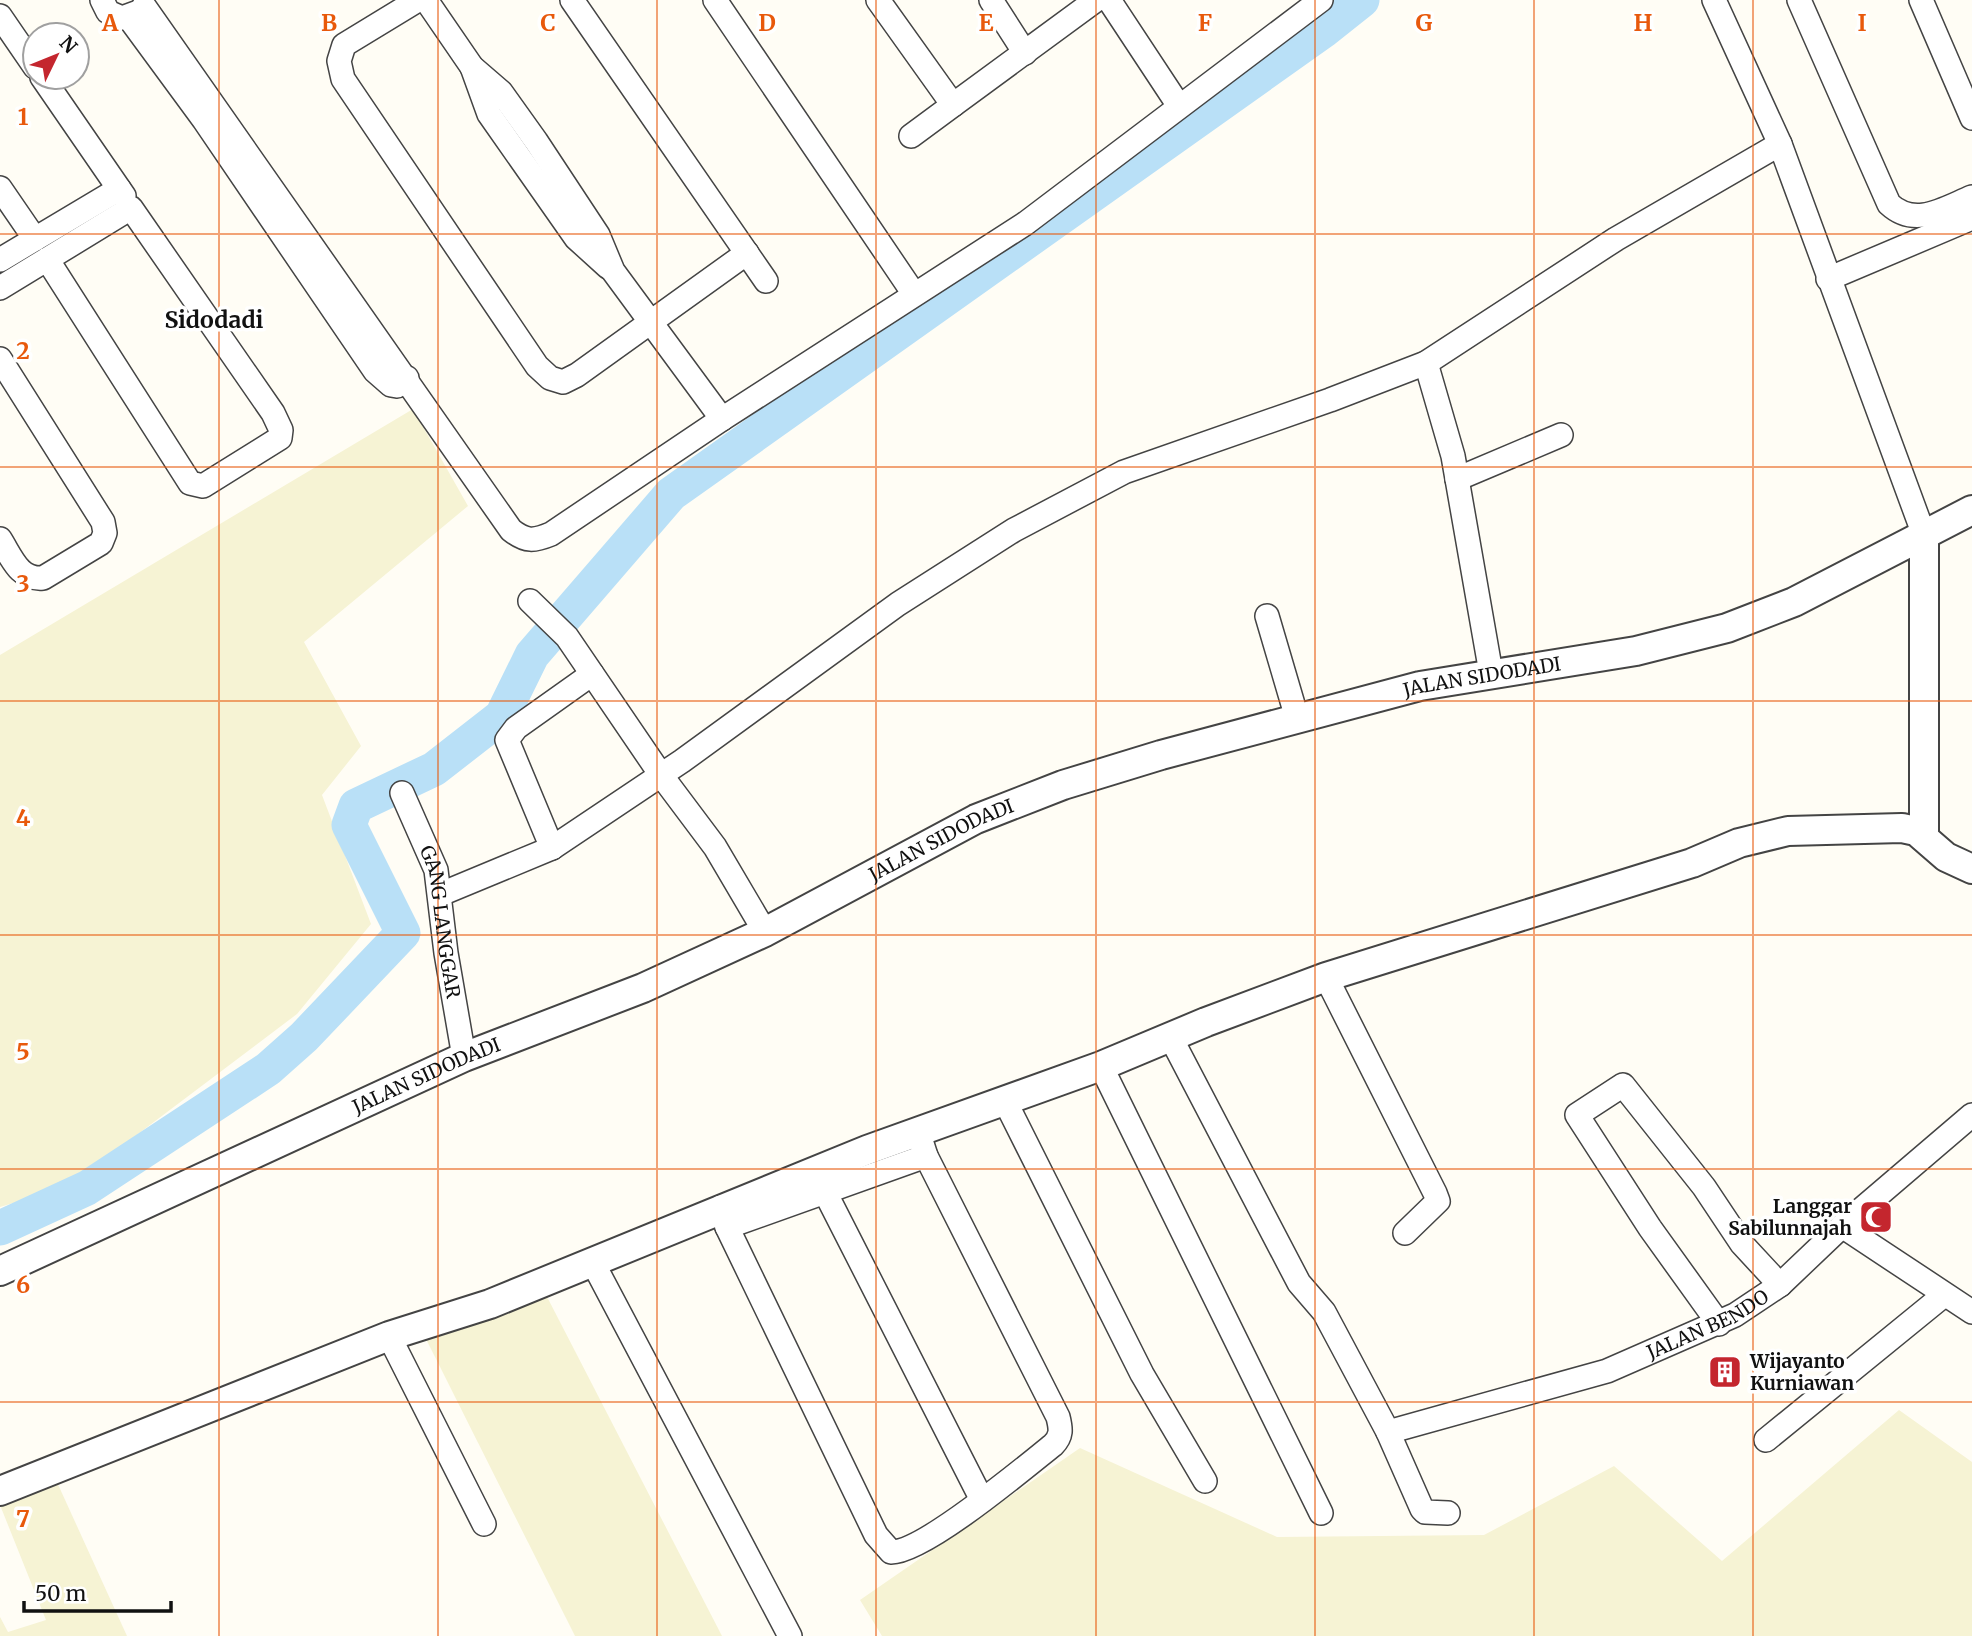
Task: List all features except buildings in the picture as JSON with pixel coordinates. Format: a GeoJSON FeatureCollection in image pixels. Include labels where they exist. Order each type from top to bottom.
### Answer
{"type":"FeatureCollection","features":[{"type":"Feature","properties":{"kind":"street"},"geometry":{"type":"LineString","coordinates":[[103,0],[114,16],[142,5],[407,378],[511,530],[523,539],[534,541],[551,534],[722,419],[1026,223],[1321,0]]}},
{"type":"Feature","properties":{"kind":"street"},"geometry":{"type":"LineString","coordinates":[[418,0],[344,45],[339,61],[343,79],[537,366],[550,378],[563,382],[747,253]]}},
{"type":"Feature","properties":{"kind":"street"},"geometry":{"type":"LineString","coordinates":[[426,0],[472,67],[489,114],[576,238],[613,271],[722,419]]}},
{"type":"Feature","properties":{"kind":"street"},"geometry":{"type":"LineString","coordinates":[[572,0],[766,281]]}},
{"type":"Feature","properties":{"kind":"street"},"geometry":{"type":"LineString","coordinates":[[715,0],[914,294]]}},
{"type":"Feature","properties":{"kind":"street"},"geometry":{"type":"LineString","coordinates":[[878,0],[953,105]]}},
{"type":"Feature","properties":{"kind":"street"},"geometry":{"type":"LineString","coordinates":[[991,0],[1025,53]]}},
{"type":"Feature","properties":{"kind":"street"},"geometry":{"type":"LineString","coordinates":[[911,136],[1096,0]]}},
{"type":"Feature","properties":{"kind":"street"},"geometry":{"type":"LineString","coordinates":[[1109,0],[1179,106]]}},
{"type":"Feature","properties":{"kind":"street"},"geometry":{"type":"LineString","coordinates":[[1714,0],[1780,144],[1924,535],[1924,837]]}},
{"type":"Feature","properties":{"kind":"street"},"geometry":{"type":"LineString","coordinates":[[1799,0],[1889,204],[1900,214],[1912,217],[1929,215],[1972,197]]}},
{"type":"Feature","properties":{"kind":"street"},"geometry":{"type":"LineString","coordinates":[[1921,0],[1972,118]]}},
{"type":"Feature","properties":{"kind":"street"},"geometry":{"type":"LineString","coordinates":[[0,16],[21,47]]}},
{"type":"Feature","properties":{"kind":"street"},"geometry":{"type":"LineString","coordinates":[[0,288],[41,249],[122,193],[52,91]]}},
{"type":"Feature","properties":{"kind":"street"},"geometry":{"type":"LineString","coordinates":[[441,894],[552,848],[661,775],[898,604],[1014,530],[1124,472],[1330,400],[1426,363],[1616,239],[1780,144]]}},
{"type":"Feature","properties":{"kind":"street"},"geometry":{"type":"LineString","coordinates":[[0,188],[41,249],[190,483],[203,486],[280,438],[281,430],[272,413],[131,208],[41,249],[0,260]]}},
{"type":"Feature","properties":{"kind":"street"},"geometry":{"type":"LineString","coordinates":[[1828,279],[1972,218]]}},
{"type":"Feature","properties":{"kind":"street"},"geometry":{"type":"LineString","coordinates":[[0,359],[103,522],[105,533],[101,543],[43,578],[33,579],[21,572],[0,539]]}},
{"type":"Feature","properties":{"kind":"street"},"geometry":{"type":"LineString","coordinates":[[1426,363],[1457,479],[1491,673]]}},
{"type":"Feature","properties":{"kind":"street"},"geometry":{"type":"LineString","coordinates":[[1457,479],[1561,435]]}},
{"type":"Feature","properties":{"kind":"street","name":"JALAN SIDODADI"},"geometry":{"type":"LineString","coordinates":[[0,1271],[464,1057],[643,988],[765,932],[976,819],[1063,785],[1420,686],[1636,651],[1727,628],[1794,602],[1972,510]]}},
{"type":"Feature","properties":{"kind":"street"},"geometry":{"type":"LineString","coordinates":[[530,601],[567,637],[661,775],[715,847],[765,932]]}},
{"type":"Feature","properties":{"kind":"street"},"geometry":{"type":"LineString","coordinates":[[1267,617],[1297,718]]}},
{"type":"Feature","properties":{"kind":"street"},"geometry":{"type":"LineString","coordinates":[[552,848],[507,740],[516,728],[592,674]]}},
{"type":"Feature","properties":{"kind":"street","name":"GANG LANGGAR"},"geometry":{"type":"LineString","coordinates":[[402,793],[436,870],[446,953],[464,1057]]}},
{"type":"Feature","properties":{"kind":"street"},"geometry":{"type":"LineString","coordinates":[[724,1217],[825,1192],[1005,1101],[1326,977],[1692,863],[1739,843],[1788,831],[1902,828],[1924,837],[1946,857],[1972,869]]}},
{"type":"Feature","properties":{"kind":"street"},"geometry":{"type":"LineString","coordinates":[[1326,977],[1438,1201],[1405,1233]]}},
{"type":"Feature","properties":{"kind":"street"},"geometry":{"type":"LineString","coordinates":[[1171,1038],[1299,1283],[1325,1312],[1388,1432],[1422,1508],[1425,1512],[1448,1513]]}},
{"type":"Feature","properties":{"kind":"street"},"geometry":{"type":"LineString","coordinates":[[1101,1066],[1321,1513]]}},
{"type":"Feature","properties":{"kind":"street"},"geometry":{"type":"LineString","coordinates":[[1719,1324],[1650,1228],[1577,1115],[1623,1085],[1704,1187],[1742,1244],[1780,1285]]}},
{"type":"Feature","properties":{"kind":"street"},"geometry":{"type":"LineString","coordinates":[[1005,1101],[1142,1374],[1205,1481]]}},
{"type":"Feature","properties":{"kind":"street","name":"JALAN BENDO"},"geometry":{"type":"LineString","coordinates":[[1388,1432],[1607,1371],[1719,1324],[1762,1300],[1842,1226],[1972,1115]]}},
{"type":"Feature","properties":{"kind":"street"},"geometry":{"type":"LineString","coordinates":[[0,1490],[389,1336],[490,1304],[592,1261],[724,1217],[922,1143]]}},
{"type":"Feature","properties":{"kind":"street"},"geometry":{"type":"LineString","coordinates":[[724,1217],[885,1548],[891,1552],[907,1550],[982,1500],[1054,1446],[1060,1439],[1061,1430],[1058,1417],[922,1143]]}},
{"type":"Feature","properties":{"kind":"street"},"geometry":{"type":"LineString","coordinates":[[825,1192],[982,1500]]}},
{"type":"Feature","properties":{"kind":"street"},"geometry":{"type":"LineString","coordinates":[[1842,1226],[1972,1312]]}},
{"type":"Feature","properties":{"kind":"street"},"geometry":{"type":"LineString","coordinates":[[592,1261],[790,1636]]}},
{"type":"Feature","properties":{"kind":"street"},"geometry":{"type":"LineString","coordinates":[[1766,1440],[1944,1295]]}},
{"type":"Feature","properties":{"kind":"street"},"geometry":{"type":"LineString","coordinates":[[389,1336],[484,1524]]}},
{"type":"Feature","properties":{"kind":"shaded area"},"geometry":{"type":"Polygon","coordinates":[[[413,409],[468,506],[304,642],[361,746],[322,795],[371,924],[297,1014],[69,1186],[0,1207],[0,655],[413,409]]]}},
{"type":"Feature","properties":{"kind":"shaded area"},"geometry":{"type":"Polygon","coordinates":[[[544,1291],[722,1636],[575,1636],[424,1335],[544,1291]]]}},
{"type":"Feature","properties":{"kind":"shaded area"},"geometry":{"type":"Polygon","coordinates":[[[1899,1410],[1972,1462],[1972,1636],[882,1636],[860,1600],[1080,1448],[1277,1537],[1484,1535],[1614,1466],[1722,1561],[1899,1410]]]}},
{"type":"Feature","properties":{"kind":"shaded area"},"geometry":{"type":"Polygon","coordinates":[[[56,1480],[127,1636],[0,1636],[0,1617],[8,1632],[46,1620],[0,1505],[0,1498],[56,1480]]]}},
{"type":"Feature","properties":{"kind":"waterway"},"geometry":{"type":"LineString","coordinates":[[0,1228],[87,1188],[268,1069],[304,1037],[403,933],[349,825],[356,806],[434,769],[502,716],[532,655],[671,494],[1323,31],[1362,0]]}},
{"type":"Feature","properties":{"kind":"place","name":"Langgar Sabilunnajah"},"geometry":{"type":"Point","coordinates":[1876,1217]}},
{"type":"Feature","properties":{"kind":"place","name":"Wijayanto Kurniawan"},"geometry":{"type":"Point","coordinates":[1725,1372]}},
{"type":"Feature","properties":{"kind":"district","name":"Sidodadi"},"geometry":{"type":"Point","coordinates":[214,319]}}]}
